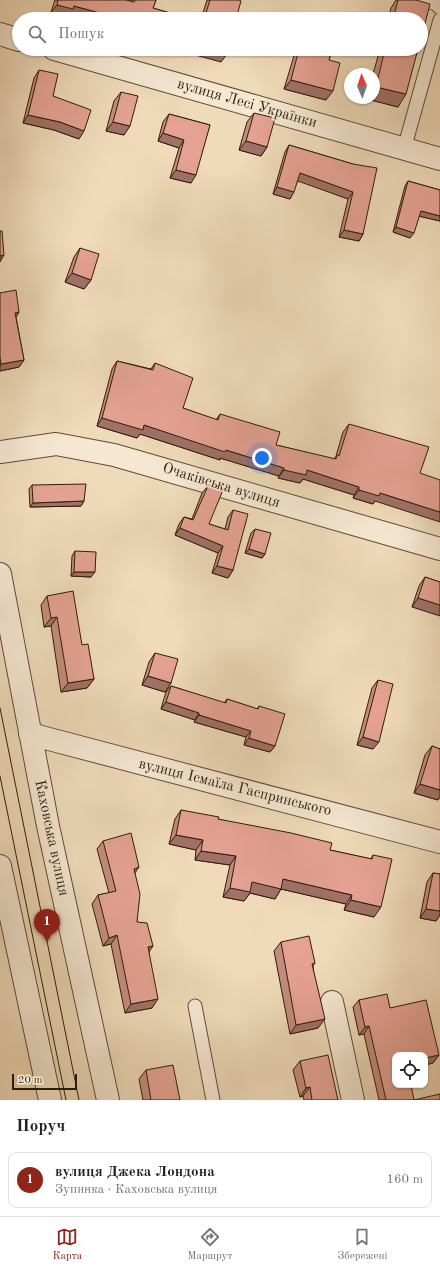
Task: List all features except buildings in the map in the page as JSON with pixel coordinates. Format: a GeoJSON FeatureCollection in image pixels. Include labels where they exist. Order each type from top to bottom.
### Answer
{"type":"FeatureCollection","features":[{"type":"Feature","properties":{"kind":"street"},"geometry":{"type":"LineString","coordinates":[[0,34],[12,38]]}},
{"type":"Feature","properties":{"kind":"street","name":"вулиця Лесі Українки"},"geometry":{"type":"LineString","coordinates":[[78,56],[440,159]]}},
{"type":"Feature","properties":{"kind":"street","name":"Очаківська вулиця"},"geometry":{"type":"LineString","coordinates":[[0,452],[56,444],[114,455],[440,549]]}},
{"type":"Feature","properties":{"kind":"street","name":"Каховська вулиця"},"geometry":{"type":"LineString","coordinates":[[0,574],[30,734],[108,1100]]}},
{"type":"Feature","properties":{"kind":"street","name":"вулиця Ісмаїла Гаспринського"},"geometry":{"type":"LineString","coordinates":[[30,734],[440,842]]}},
{"type":"Feature","properties":{"kind":"street"},"geometry":{"type":"LineString","coordinates":[[0,866],[50,1100]]}},
{"type":"Feature","properties":{"kind":"street"},"geometry":{"type":"LineString","coordinates":[[332,1002],[353,1100]]}},
{"type":"Feature","properties":{"kind":"lane"},"geometry":{"type":"LineString","coordinates":[[424,0],[436,4],[440,8]]}},
{"type":"Feature","properties":{"kind":"lane"},"geometry":{"type":"LineString","coordinates":[[404,149],[440,20]]}},
{"type":"Feature","properties":{"kind":"lane"},"geometry":{"type":"LineString","coordinates":[[195,1006],[213,1100]]}},
{"type":"Feature","properties":{"kind":"tram line"},"geometry":{"type":"LineString","coordinates":[[0,708],[79,1100]]}},
{"type":"Feature","properties":{"kind":"tram line"},"geometry":{"type":"LineString","coordinates":[[0,776],[66,1100]]}},
{"type":"Feature","properties":{"kind":"place","name":"вулиця Джека Лондона"},"geometry":{"type":"Point","coordinates":[47,942]}}]}
